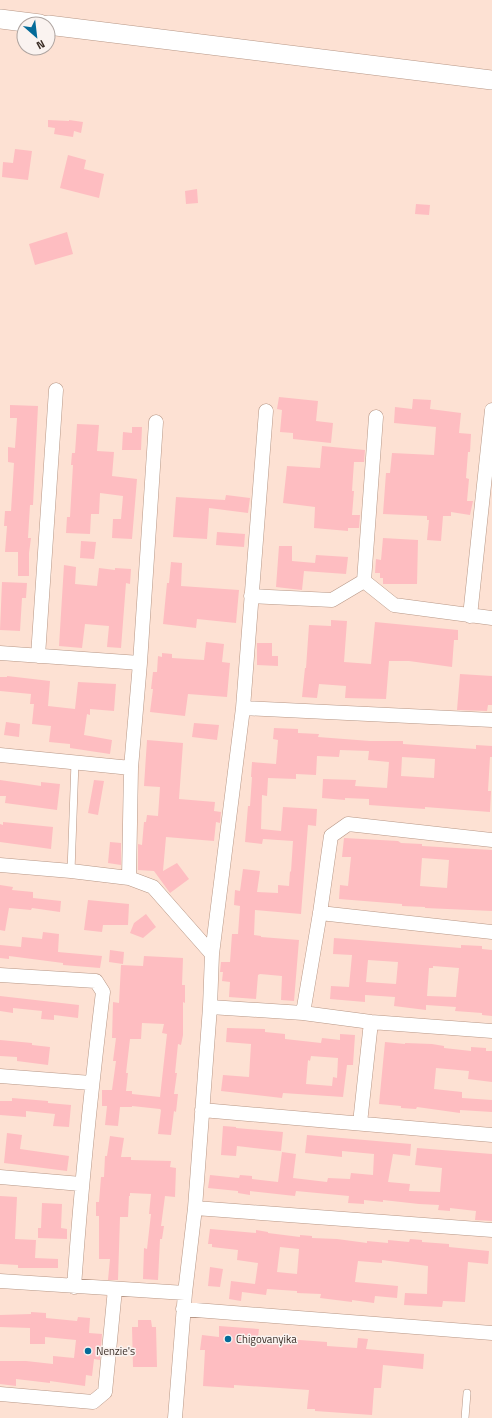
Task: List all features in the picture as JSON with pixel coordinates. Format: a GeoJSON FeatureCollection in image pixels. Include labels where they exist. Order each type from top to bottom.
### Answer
{"type":"FeatureCollection","features":[{"type":"Feature","properties":{"kind":"main road"},"geometry":{"type":"LineString","coordinates":[[0,19],[16,21]]}},
{"type":"Feature","properties":{"kind":"main road"},"geometry":{"type":"LineString","coordinates":[[56,26],[492,80]]}},
{"type":"Feature","properties":{"kind":"street"},"geometry":{"type":"LineString","coordinates":[[38,656],[56,390]]}},
{"type":"Feature","properties":{"kind":"street"},"geometry":{"type":"LineString","coordinates":[[470,616],[492,410]]}},
{"type":"Feature","properties":{"kind":"street"},"geometry":{"type":"LineString","coordinates":[[175,1418],[184,1292],[195,1208],[210,1007],[212,954],[243,708],[266,411]]}},
{"type":"Feature","properties":{"kind":"street"},"geometry":{"type":"LineString","coordinates":[[364,581],[376,417]]}},
{"type":"Feature","properties":{"kind":"street"},"geometry":{"type":"LineString","coordinates":[[129,878],[131,768],[140,663],[156,422]]}},
{"type":"Feature","properties":{"kind":"street"},"geometry":{"type":"LineString","coordinates":[[364,581],[394,605],[492,618]]}},
{"type":"Feature","properties":{"kind":"street"},"geometry":{"type":"LineString","coordinates":[[251,596],[332,600],[364,581]]}},
{"type":"Feature","properties":{"kind":"street"},"geometry":{"type":"LineString","coordinates":[[0,653],[140,663]]}},
{"type":"Feature","properties":{"kind":"street"},"geometry":{"type":"LineString","coordinates":[[243,708],[492,720]]}},
{"type":"Feature","properties":{"kind":"street"},"geometry":{"type":"LineString","coordinates":[[0,755],[131,768]]}},
{"type":"Feature","properties":{"kind":"street"},"geometry":{"type":"LineString","coordinates":[[303,1013],[331,836],[348,824],[492,840]]}},
{"type":"Feature","properties":{"kind":"street"},"geometry":{"type":"LineString","coordinates":[[0,865],[129,878],[153,887],[212,954]]}},
{"type":"Feature","properties":{"kind":"street"},"geometry":{"type":"LineString","coordinates":[[320,913],[492,932]]}},
{"type":"Feature","properties":{"kind":"street"},"geometry":{"type":"LineString","coordinates":[[0,975],[96,981],[103,992],[91,1083],[81,1184],[74,1286]]}},
{"type":"Feature","properties":{"kind":"street"},"geometry":{"type":"LineString","coordinates":[[210,1007],[303,1013],[371,1022],[492,1031]]}},
{"type":"Feature","properties":{"kind":"street"},"geometry":{"type":"LineString","coordinates":[[360,1123],[371,1022]]}},
{"type":"Feature","properties":{"kind":"street"},"geometry":{"type":"LineString","coordinates":[[0,1076],[91,1083]]}},
{"type":"Feature","properties":{"kind":"street"},"geometry":{"type":"LineString","coordinates":[[202,1110],[492,1135]]}},
{"type":"Feature","properties":{"kind":"street"},"geometry":{"type":"LineString","coordinates":[[0,1177],[81,1184]]}},
{"type":"Feature","properties":{"kind":"street"},"geometry":{"type":"LineString","coordinates":[[195,1208],[492,1230]]}},
{"type":"Feature","properties":{"kind":"street"},"geometry":{"type":"LineString","coordinates":[[0,1281],[184,1292]]}},
{"type":"Feature","properties":{"kind":"street"},"geometry":{"type":"LineString","coordinates":[[0,1394],[93,1402],[105,1392],[115,1289]]}},
{"type":"Feature","properties":{"kind":"street"},"geometry":{"type":"LineString","coordinates":[[183,1308],[492,1333]]}},
{"type":"Feature","properties":{"kind":"lane"},"geometry":{"type":"LineString","coordinates":[[71,871],[75,762]]}},
{"type":"Feature","properties":{"kind":"lane"},"geometry":{"type":"LineString","coordinates":[[465,1418],[467,1393]]}},
{"type":"Feature","properties":{"kind":"building"},"geometry":{"type":"Polygon","coordinates":[[[48,120],[83,122],[81,133],[74,131],[73,137],[54,134],[55,128],[48,127],[48,120]]]}},
{"type":"Feature","properties":{"kind":"building"},"geometry":{"type":"Polygon","coordinates":[[[15,149],[32,151],[28,180],[2,177],[3,162],[13,163],[15,149]]]}},
{"type":"Feature","properties":{"kind":"building"},"geometry":{"type":"Polygon","coordinates":[[[68,155],[86,160],[84,169],[104,174],[99,198],[60,188],[68,155]]]}},
{"type":"Feature","properties":{"kind":"building"},"geometry":{"type":"Polygon","coordinates":[[[197,189],[198,203],[186,204],[185,191],[197,189]]]}},
{"type":"Feature","properties":{"kind":"building"},"geometry":{"type":"Polygon","coordinates":[[[416,204],[430,205],[429,215],[415,214],[416,204]]]}},
{"type":"Feature","properties":{"kind":"building"},"geometry":{"type":"Polygon","coordinates":[[[67,232],[73,254],[35,265],[29,244],[67,232]]]}},
{"type":"Feature","properties":{"kind":"building"},"geometry":{"type":"Polygon","coordinates":[[[279,397],[318,401],[316,421],[333,423],[331,443],[293,439],[293,433],[280,432],[282,410],[277,409],[279,397]]]}},
{"type":"Feature","properties":{"kind":"building"},"geometry":{"type":"Polygon","coordinates":[[[413,399],[431,400],[430,409],[461,413],[459,433],[471,434],[466,478],[469,479],[467,501],[473,501],[470,515],[451,512],[451,516],[443,516],[441,541],[427,540],[429,520],[427,520],[427,516],[383,514],[386,473],[390,473],[392,453],[434,455],[436,427],[394,423],[395,407],[412,409],[413,399]]]}},
{"type":"Feature","properties":{"kind":"building"},"geometry":{"type":"Polygon","coordinates":[[[10,405],[38,406],[33,505],[30,505],[28,538],[31,538],[29,553],[29,576],[18,576],[18,552],[5,552],[7,526],[4,526],[5,511],[11,511],[14,463],[8,462],[8,447],[15,448],[17,418],[10,418],[10,405]]]}},
{"type":"Feature","properties":{"kind":"building"},"geometry":{"type":"Polygon","coordinates":[[[77,424],[99,425],[97,451],[114,452],[112,476],[137,479],[132,539],[112,538],[113,519],[121,519],[123,496],[100,493],[99,514],[91,514],[90,534],[66,533],[67,517],[70,517],[73,465],[71,465],[72,453],[75,453],[77,424]]]}},
{"type":"Feature","properties":{"kind":"building"},"geometry":{"type":"Polygon","coordinates":[[[132,427],[142,427],[141,450],[122,450],[123,432],[132,433],[132,427]]]}},
{"type":"Feature","properties":{"kind":"building"},"geometry":{"type":"Polygon","coordinates":[[[322,446],[365,450],[364,462],[354,462],[352,515],[360,515],[359,528],[348,528],[348,531],[314,528],[315,507],[283,503],[287,466],[320,468],[322,446]]]}},
{"type":"Feature","properties":{"kind":"building"},"geometry":{"type":"Polygon","coordinates":[[[226,495],[250,498],[248,513],[209,508],[207,539],[173,537],[176,497],[225,500],[226,495]]]}},
{"type":"Feature","properties":{"kind":"building"},"geometry":{"type":"Polygon","coordinates":[[[217,532],[245,534],[244,547],[216,545],[217,532]]]}},
{"type":"Feature","properties":{"kind":"building"},"geometry":{"type":"Polygon","coordinates":[[[383,538],[418,540],[417,584],[383,584],[383,578],[380,578],[380,573],[375,573],[376,559],[381,560],[383,538]]]}},
{"type":"Feature","properties":{"kind":"building"},"geometry":{"type":"Polygon","coordinates":[[[81,541],[96,542],[94,559],[80,558],[81,541]]]}},
{"type":"Feature","properties":{"kind":"building"},"geometry":{"type":"Polygon","coordinates":[[[279,546],[292,546],[292,561],[315,563],[316,555],[348,557],[346,574],[304,571],[302,590],[276,587],[279,546]]]}},
{"type":"Feature","properties":{"kind":"building"},"geometry":{"type":"Polygon","coordinates":[[[171,562],[182,563],[181,586],[239,590],[236,623],[197,619],[196,628],[163,624],[167,583],[169,583],[171,562]]]}},
{"type":"Feature","properties":{"kind":"building"},"geometry":{"type":"Polygon","coordinates":[[[64,565],[76,567],[75,584],[97,586],[99,568],[115,570],[115,568],[131,569],[130,584],[126,583],[121,648],[107,647],[109,626],[85,624],[82,648],[59,646],[64,565]]]}},
{"type":"Feature","properties":{"kind":"building"},"geometry":{"type":"Polygon","coordinates":[[[2,582],[27,583],[26,598],[22,598],[20,631],[0,630],[2,582]]]}},
{"type":"Feature","properties":{"kind":"building"},"geometry":{"type":"Polygon","coordinates":[[[331,620],[347,621],[344,662],[371,664],[375,622],[458,630],[458,640],[454,640],[452,667],[409,661],[389,661],[386,699],[345,698],[346,686],[319,684],[317,698],[302,697],[309,625],[331,626],[331,620]]]}},
{"type":"Feature","properties":{"kind":"building"},"geometry":{"type":"Polygon","coordinates":[[[206,642],[224,644],[222,662],[230,663],[227,697],[188,694],[185,716],[150,712],[153,689],[151,689],[153,672],[157,672],[158,656],[162,657],[162,653],[172,654],[172,658],[204,660],[206,642]]]}},
{"type":"Feature","properties":{"kind":"building"},"geometry":{"type":"Polygon","coordinates":[[[257,643],[272,643],[272,656],[278,656],[278,666],[257,665],[257,643]]]}},
{"type":"Feature","properties":{"kind":"building"},"geometry":{"type":"Polygon","coordinates":[[[460,674],[492,676],[492,705],[488,705],[487,711],[457,710],[460,674]]]}},
{"type":"Feature","properties":{"kind":"building"},"geometry":{"type":"Polygon","coordinates":[[[7,676],[50,681],[48,706],[75,709],[78,682],[116,684],[114,711],[90,709],[90,715],[87,714],[84,735],[112,740],[110,754],[70,748],[70,744],[49,742],[51,726],[32,724],[34,704],[30,704],[31,694],[0,691],[0,677],[7,676]]]}},
{"type":"Feature","properties":{"kind":"building"},"geometry":{"type":"Polygon","coordinates":[[[6,722],[20,724],[19,737],[4,735],[6,722]]]}},
{"type":"Feature","properties":{"kind":"building"},"geometry":{"type":"Polygon","coordinates":[[[194,723],[219,725],[217,740],[192,737],[194,723]]]}},
{"type":"Feature","properties":{"kind":"building"},"geometry":{"type":"Polygon","coordinates":[[[274,728],[298,729],[298,733],[319,734],[318,737],[370,741],[403,741],[403,744],[476,749],[476,745],[492,746],[488,791],[491,791],[490,812],[425,807],[425,809],[369,805],[369,799],[345,798],[345,800],[322,798],[323,779],[356,780],[355,786],[387,788],[389,762],[368,760],[369,751],[340,750],[339,757],[317,756],[316,775],[296,774],[296,779],[268,778],[267,796],[262,795],[261,829],[281,831],[283,807],[317,809],[316,826],[308,825],[301,914],[255,910],[254,935],[261,937],[299,940],[294,1001],[281,1000],[282,976],[260,974],[258,975],[256,999],[229,997],[230,982],[222,981],[223,972],[220,972],[221,962],[230,962],[232,934],[238,934],[240,906],[234,905],[235,890],[240,891],[243,869],[260,871],[257,892],[278,893],[278,885],[289,886],[293,841],[263,839],[262,844],[245,842],[248,806],[250,806],[252,762],[276,764],[278,740],[273,739],[274,728]],[[402,757],[401,776],[434,778],[435,759],[402,757]]]}},
{"type":"Feature","properties":{"kind":"building"},"geometry":{"type":"Polygon","coordinates":[[[147,740],[183,743],[179,799],[215,802],[214,811],[221,812],[220,823],[216,822],[214,841],[166,837],[163,871],[177,863],[189,879],[170,893],[154,871],[138,870],[138,844],[142,845],[144,822],[146,822],[147,815],[158,816],[160,787],[144,786],[147,740]]]}},
{"type":"Feature","properties":{"kind":"building"},"geometry":{"type":"Polygon","coordinates":[[[0,780],[41,786],[41,782],[60,784],[57,810],[5,803],[6,796],[0,796],[0,780]]]}},
{"type":"Feature","properties":{"kind":"building"},"geometry":{"type":"Polygon","coordinates":[[[94,780],[104,781],[98,815],[88,813],[94,780]]]}},
{"type":"Feature","properties":{"kind":"building"},"geometry":{"type":"Polygon","coordinates":[[[3,822],[53,827],[51,849],[0,842],[0,824],[3,825],[3,822]]]}},
{"type":"Feature","properties":{"kind":"building"},"geometry":{"type":"Polygon","coordinates":[[[344,838],[398,841],[401,843],[422,844],[422,846],[492,850],[492,911],[425,908],[402,906],[402,904],[339,899],[340,885],[348,886],[351,857],[342,857],[344,838]],[[422,858],[420,886],[447,888],[449,860],[422,858]]]}},
{"type":"Feature","properties":{"kind":"building"},"geometry":{"type":"Polygon","coordinates":[[[110,842],[121,843],[121,865],[108,863],[110,842]]]}},
{"type":"Feature","properties":{"kind":"building"},"geometry":{"type":"Polygon","coordinates":[[[0,885],[13,887],[12,890],[33,892],[33,898],[61,901],[60,912],[32,908],[31,910],[9,908],[5,931],[0,930],[0,885]]]}},
{"type":"Feature","properties":{"kind":"building"},"geometry":{"type":"Polygon","coordinates":[[[88,900],[129,904],[128,925],[103,925],[102,932],[84,930],[88,900]]]}},
{"type":"Feature","properties":{"kind":"building"},"geometry":{"type":"Polygon","coordinates":[[[146,914],[156,927],[143,938],[130,933],[134,923],[146,914]]]}},
{"type":"Feature","properties":{"kind":"building"},"geometry":{"type":"Polygon","coordinates":[[[43,932],[59,934],[58,952],[102,956],[100,968],[63,965],[63,963],[9,956],[9,959],[0,958],[0,945],[21,947],[22,937],[42,939],[43,932]]]}},
{"type":"Feature","properties":{"kind":"building"},"geometry":{"type":"Polygon","coordinates":[[[334,938],[461,948],[461,945],[482,946],[482,949],[492,950],[492,1016],[482,1015],[482,1013],[455,1011],[456,1007],[426,1005],[426,1010],[394,1006],[395,997],[365,995],[365,1002],[330,999],[331,986],[349,987],[352,955],[333,954],[334,938]],[[368,960],[366,982],[396,984],[398,962],[368,960]],[[433,966],[433,968],[429,968],[427,996],[456,997],[459,968],[433,966]]]}},
{"type":"Feature","properties":{"kind":"building"},"geometry":{"type":"Polygon","coordinates":[[[110,950],[124,952],[123,964],[109,962],[110,950]]]}},
{"type":"Feature","properties":{"kind":"building"},"geometry":{"type":"Polygon","coordinates":[[[144,956],[183,958],[182,985],[185,985],[185,1003],[183,1002],[183,1035],[181,1045],[178,1044],[175,1073],[177,1073],[174,1094],[178,1094],[171,1135],[158,1134],[160,1109],[132,1106],[120,1107],[118,1126],[105,1125],[107,1106],[102,1106],[102,1090],[112,1090],[116,1061],[113,1061],[116,1038],[112,1038],[113,1002],[119,1003],[121,965],[143,966],[144,956]],[[142,1023],[141,1039],[130,1039],[126,1073],[128,1073],[126,1091],[132,1091],[132,1094],[160,1097],[167,1034],[162,1033],[164,1024],[142,1023]]]}},
{"type":"Feature","properties":{"kind":"building"},"geometry":{"type":"Polygon","coordinates":[[[0,996],[79,1005],[78,1018],[54,1015],[54,1020],[41,1019],[42,1011],[13,1008],[13,1013],[0,1011],[0,996]]]}},
{"type":"Feature","properties":{"kind":"building"},"geometry":{"type":"Polygon","coordinates":[[[227,1028],[265,1029],[265,1032],[285,1034],[285,1039],[321,1043],[322,1038],[340,1040],[340,1034],[355,1035],[353,1065],[347,1065],[343,1097],[283,1093],[282,1098],[221,1091],[223,1075],[249,1077],[251,1044],[226,1042],[227,1028]],[[311,1056],[310,1061],[308,1060],[306,1084],[332,1086],[333,1077],[337,1078],[338,1058],[311,1056]]]}},
{"type":"Feature","properties":{"kind":"building"},"geometry":{"type":"Polygon","coordinates":[[[0,1040],[32,1043],[32,1045],[50,1047],[48,1065],[17,1061],[17,1057],[0,1056],[0,1040]]]}},
{"type":"Feature","properties":{"kind":"building"},"geometry":{"type":"Polygon","coordinates":[[[385,1042],[432,1044],[444,1046],[444,1048],[471,1051],[471,1047],[486,1048],[486,1051],[492,1051],[492,1082],[468,1079],[469,1071],[436,1068],[434,1089],[462,1092],[462,1098],[492,1100],[492,1112],[460,1110],[460,1113],[417,1107],[416,1109],[401,1108],[401,1106],[379,1104],[385,1042]]]}},
{"type":"Feature","properties":{"kind":"building"},"geometry":{"type":"Polygon","coordinates":[[[12,1098],[48,1101],[48,1103],[71,1105],[69,1127],[53,1126],[55,1114],[26,1111],[26,1117],[0,1115],[0,1101],[12,1101],[12,1098]]]}},
{"type":"Feature","properties":{"kind":"building"},"geometry":{"type":"Polygon","coordinates":[[[223,1126],[283,1132],[281,1151],[237,1146],[236,1156],[221,1155],[223,1126]]]}},
{"type":"Feature","properties":{"kind":"building"},"geometry":{"type":"Polygon","coordinates":[[[7,1133],[22,1135],[20,1149],[69,1156],[67,1171],[4,1163],[7,1133]]]}},
{"type":"Feature","properties":{"kind":"building"},"geometry":{"type":"Polygon","coordinates":[[[307,1135],[411,1144],[410,1156],[393,1154],[388,1182],[410,1184],[409,1191],[440,1192],[442,1168],[415,1165],[417,1148],[492,1154],[492,1221],[475,1220],[476,1211],[450,1208],[450,1211],[438,1210],[439,1205],[383,1200],[383,1202],[364,1200],[364,1204],[348,1203],[349,1196],[296,1191],[295,1196],[250,1191],[250,1195],[238,1193],[238,1191],[208,1188],[210,1175],[239,1178],[240,1175],[252,1176],[252,1179],[278,1182],[282,1152],[296,1154],[293,1178],[327,1182],[328,1178],[350,1179],[351,1173],[373,1175],[374,1154],[342,1151],[342,1157],[305,1153],[307,1135]]]}},
{"type":"Feature","properties":{"kind":"building"},"geometry":{"type":"Polygon","coordinates":[[[110,1136],[124,1138],[121,1157],[131,1157],[131,1160],[171,1161],[170,1167],[176,1168],[175,1197],[165,1196],[161,1226],[164,1226],[162,1239],[160,1239],[158,1280],[143,1279],[144,1248],[147,1249],[151,1214],[149,1214],[151,1194],[130,1193],[128,1217],[120,1217],[118,1280],[108,1280],[110,1259],[99,1259],[99,1216],[96,1216],[96,1202],[99,1202],[101,1177],[104,1177],[105,1156],[107,1156],[110,1136]]]}},
{"type":"Feature","properties":{"kind":"building"},"geometry":{"type":"Polygon","coordinates":[[[0,1196],[17,1197],[15,1239],[36,1240],[35,1258],[58,1259],[58,1268],[18,1268],[18,1265],[0,1264],[0,1196]]]}},
{"type":"Feature","properties":{"kind":"building"},"geometry":{"type":"Polygon","coordinates":[[[42,1203],[62,1204],[61,1228],[67,1229],[67,1239],[38,1238],[38,1228],[41,1228],[42,1203]]]}},
{"type":"Feature","properties":{"kind":"building"},"geometry":{"type":"Polygon","coordinates":[[[210,1229],[256,1233],[256,1230],[300,1237],[300,1235],[312,1236],[312,1238],[337,1239],[367,1243],[367,1241],[388,1243],[388,1240],[409,1242],[410,1239],[422,1240],[422,1242],[449,1244],[449,1247],[489,1251],[488,1264],[468,1262],[465,1302],[443,1301],[442,1307],[404,1305],[405,1293],[427,1294],[428,1266],[382,1260],[382,1263],[358,1261],[355,1282],[398,1286],[397,1298],[375,1296],[374,1303],[352,1300],[352,1302],[320,1298],[321,1294],[297,1293],[297,1291],[267,1289],[266,1295],[242,1292],[241,1301],[229,1299],[231,1281],[255,1284],[258,1263],[237,1260],[238,1250],[212,1247],[212,1244],[208,1244],[210,1229]],[[280,1247],[277,1272],[297,1274],[299,1249],[280,1247]]]}},
{"type":"Feature","properties":{"kind":"building"},"geometry":{"type":"Polygon","coordinates":[[[210,1267],[223,1269],[220,1287],[208,1286],[210,1267]]]}},
{"type":"Feature","properties":{"kind":"building"},"geometry":{"type":"Polygon","coordinates":[[[31,1312],[46,1313],[46,1318],[77,1321],[78,1317],[90,1318],[89,1333],[102,1334],[100,1360],[94,1359],[92,1376],[86,1375],[85,1386],[50,1381],[50,1383],[16,1379],[16,1386],[0,1384],[0,1361],[26,1361],[53,1364],[53,1356],[74,1358],[76,1340],[45,1337],[45,1344],[30,1344],[30,1328],[0,1327],[0,1315],[31,1314],[31,1312]]]}},
{"type":"Feature","properties":{"kind":"building"},"geometry":{"type":"Polygon","coordinates":[[[138,1320],[151,1320],[152,1327],[156,1327],[157,1367],[133,1367],[132,1327],[138,1327],[138,1320]]]}},
{"type":"Feature","properties":{"kind":"building"},"geometry":{"type":"Polygon","coordinates":[[[219,1326],[259,1329],[258,1337],[327,1342],[327,1346],[357,1348],[358,1338],[368,1339],[366,1349],[424,1354],[423,1369],[383,1365],[381,1388],[374,1388],[372,1415],[315,1411],[315,1409],[307,1409],[309,1390],[234,1385],[234,1388],[203,1386],[205,1350],[200,1350],[202,1335],[219,1337],[219,1326]]]}},
{"type":"Feature","properties":{"kind":"place","name":"Chigovanyika"},"geometry":{"type":"Point","coordinates":[228,1339]}},
{"type":"Feature","properties":{"kind":"place","name":"Nenzie's"},"geometry":{"type":"Point","coordinates":[88,1351]}}]}
